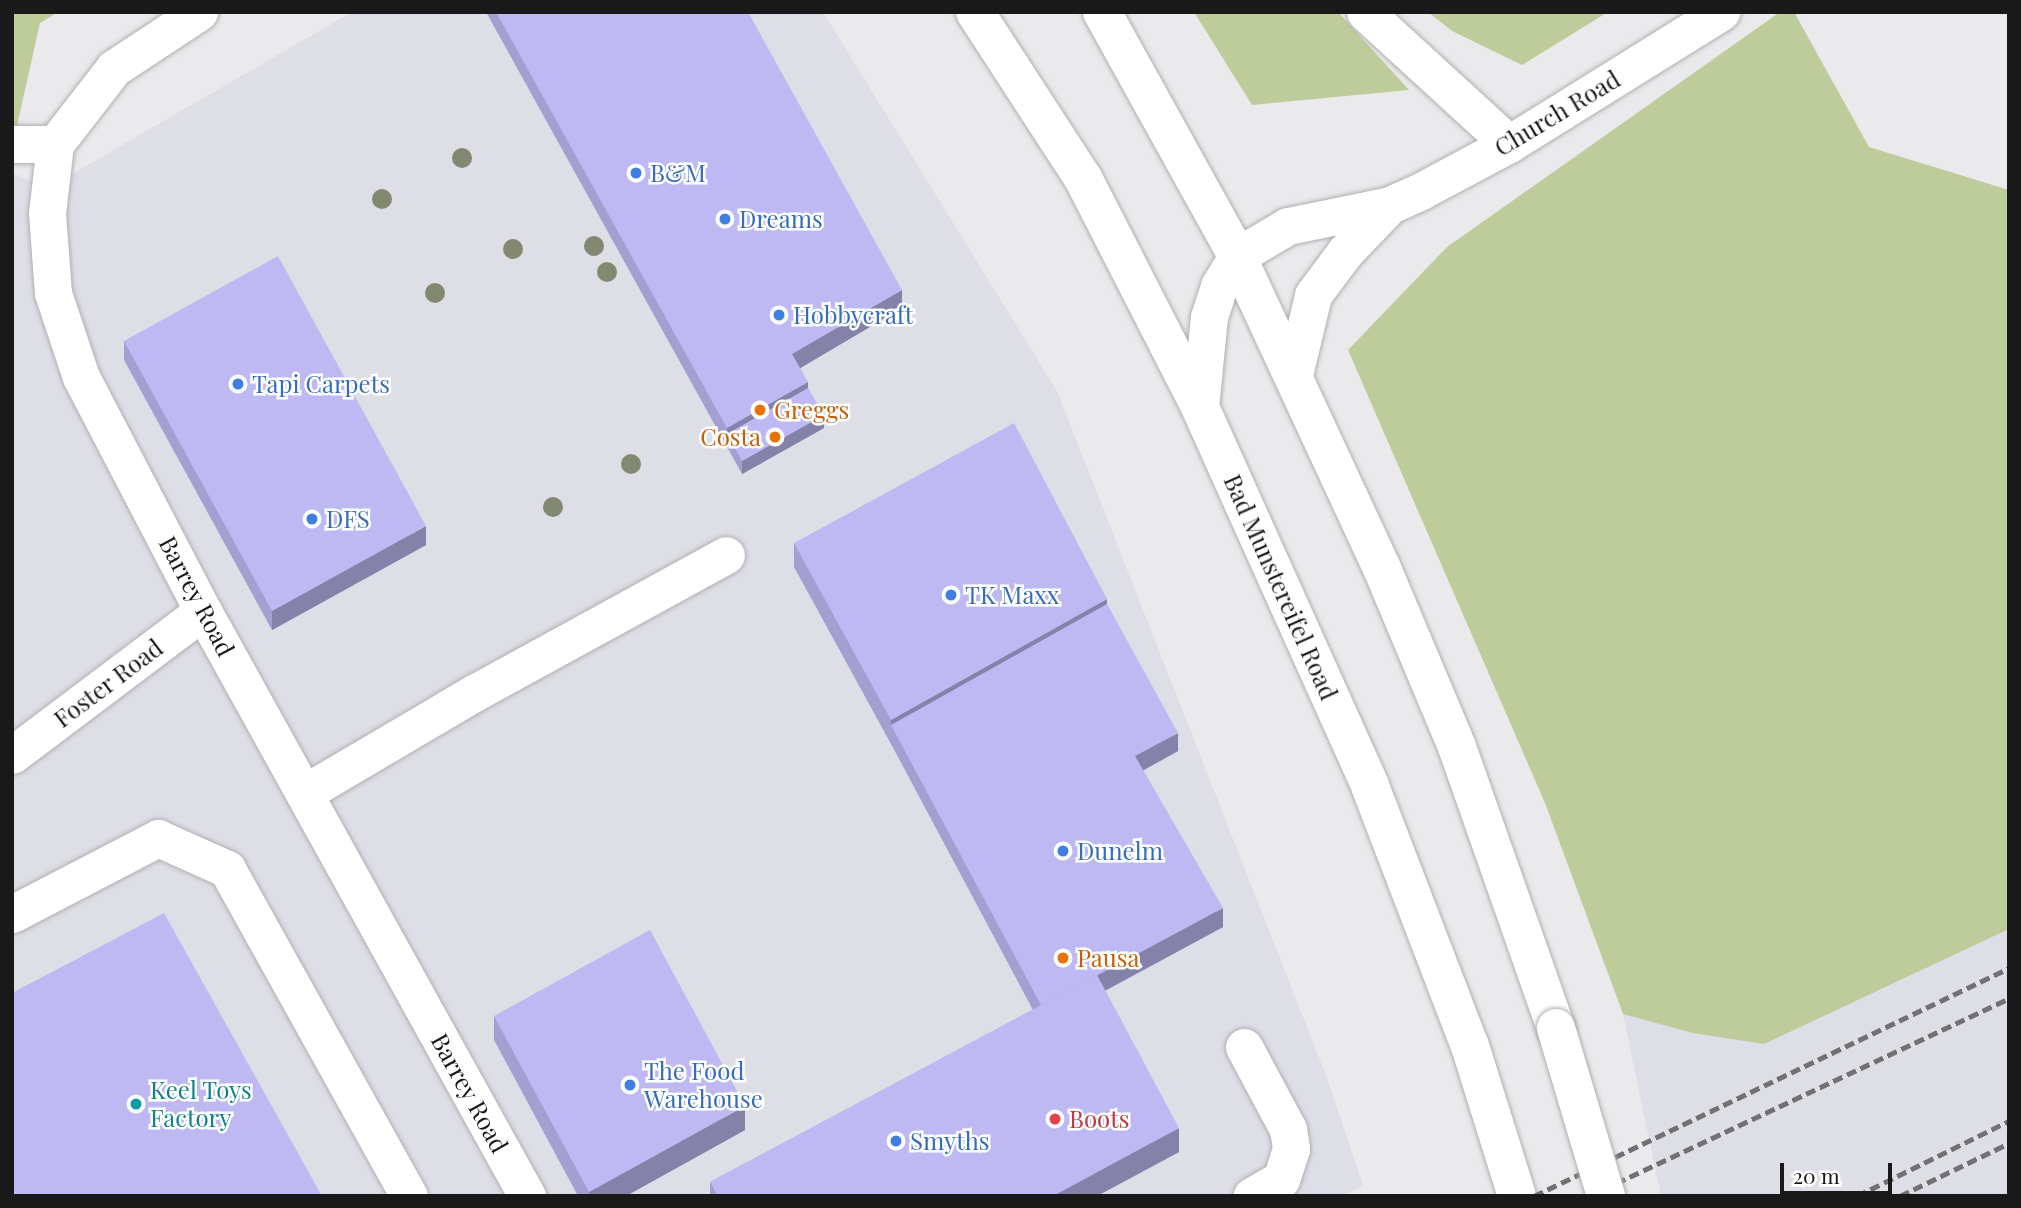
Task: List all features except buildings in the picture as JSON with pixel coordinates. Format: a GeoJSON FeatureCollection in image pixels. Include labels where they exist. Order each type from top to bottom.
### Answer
{"type":"FeatureCollection","features":[{"type":"Feature","properties":{"kind":"highway","name":"Bad Munstereifel Road"},"geometry":{"type":"LineString","coordinates":[[975,12],[1083,178],[1200,407],[1370,786],[1470,1046],[1517,1196]]}},
{"type":"Feature","properties":{"kind":"highway"},"geometry":{"type":"LineString","coordinates":[[1102,12],[1237,256],[1294,375],[1457,747],[1556,1028],[1606,1196]]}},
{"type":"Feature","properties":{"kind":"street"},"geometry":{"type":"LineString","coordinates":[[12,144],[55,144],[114,68],[200,12]]}},
{"type":"Feature","properties":{"kind":"street"},"geometry":{"type":"LineString","coordinates":[[1365,12],[1509,144]]}},
{"type":"Feature","properties":{"kind":"street","name":"Church Road"},"geometry":{"type":"LineString","coordinates":[[1200,407],[1209,317],[1219,286],[1237,256],[1287,226],[1390,205],[1509,144],[1721,12]]}},
{"type":"Feature","properties":{"kind":"street","name":"Barrey Road"},"geometry":{"type":"LineString","coordinates":[[55,144],[47,213],[53,293],[81,377],[203,611],[306,792],[527,1196]]}},
{"type":"Feature","properties":{"kind":"street","name":"Church Road"},"geometry":{"type":"LineString","coordinates":[[1294,375],[1313,295],[1345,252],[1390,205]]}},
{"type":"Feature","properties":{"kind":"street"},"geometry":{"type":"LineString","coordinates":[[306,792],[488,685],[726,555]]}},
{"type":"Feature","properties":{"kind":"street","name":"Foster Road"},"geometry":{"type":"LineString","coordinates":[[12,755],[203,611]]}},
{"type":"Feature","properties":{"kind":"street"},"geometry":{"type":"LineString","coordinates":[[12,914],[158,838],[227,869],[410,1196]]}},
{"type":"Feature","properties":{"kind":"street"},"geometry":{"type":"LineString","coordinates":[[1244,1047],[1287,1129],[1291,1149],[1281,1179],[1251,1196]]}},
{"type":"Feature","properties":{"kind":"shaded area"},"geometry":{"type":"Polygon","coordinates":[[[352,12],[823,12],[1057,391],[1327,1078],[1363,1185],[1343,1196],[12,1196],[12,173],[48,188],[352,12]]]}},
{"type":"Feature","properties":{"kind":"shaded area"},"geometry":{"type":"Polygon","coordinates":[[[2009,806],[2009,1196],[1661,1196],[1623,1014],[1765,906],[2009,806]]]}},
{"type":"Feature","properties":{"kind":"green space"},"geometry":{"type":"Polygon","coordinates":[[[12,12],[58,12],[40,23],[12,148],[12,12]]]}},
{"type":"Feature","properties":{"kind":"green space"},"geometry":{"type":"Polygon","coordinates":[[[1194,12],[1338,12],[1409,90],[1252,105],[1194,12]]]}},
{"type":"Feature","properties":{"kind":"green space"},"geometry":{"type":"Polygon","coordinates":[[[1428,12],[1608,12],[1522,65],[1452,31],[1428,12]]]}},
{"type":"Feature","properties":{"kind":"green space"},"geometry":{"type":"Polygon","coordinates":[[[1780,12],[1794,12],[1869,147],[2009,190],[2009,929],[1764,1044],[1693,1033],[1623,1014],[1545,803],[1348,350],[1447,247],[1780,12]]]}},
{"type":"Feature","properties":{"kind":"railway"},"geometry":{"type":"LineString","coordinates":[[1534,1196],[2009,968]]}},
{"type":"Feature","properties":{"kind":"railway"},"geometry":{"type":"LineString","coordinates":[[1589,1196],[2009,998]]}},
{"type":"Feature","properties":{"kind":"railway"},"geometry":{"type":"LineString","coordinates":[[1857,1196],[2009,1121]]}},
{"type":"Feature","properties":{"kind":"railway"},"geometry":{"type":"LineString","coordinates":[[1900,1196],[2009,1143]]}},
{"type":"Feature","properties":{"kind":"place","name":"B&M"},"geometry":{"type":"Point","coordinates":[636,173]}},
{"type":"Feature","properties":{"kind":"place","name":"Dreams"},"geometry":{"type":"Point","coordinates":[725,219]}},
{"type":"Feature","properties":{"kind":"place","name":"Hobbycraft"},"geometry":{"type":"Point","coordinates":[779,315]}},
{"type":"Feature","properties":{"kind":"place","name":"Tapi Carpets"},"geometry":{"type":"Point","coordinates":[238,384]}},
{"type":"Feature","properties":{"kind":"place","name":"Greggs"},"geometry":{"type":"Point","coordinates":[760,410]}},
{"type":"Feature","properties":{"kind":"place","name":"Costa"},"geometry":{"type":"Point","coordinates":[775,437]}},
{"type":"Feature","properties":{"kind":"place","name":"DFS"},"geometry":{"type":"Point","coordinates":[312,519]}},
{"type":"Feature","properties":{"kind":"place","name":"TK Maxx"},"geometry":{"type":"Point","coordinates":[951,595]}},
{"type":"Feature","properties":{"kind":"place","name":"Dunelm"},"geometry":{"type":"Point","coordinates":[1063,851]}},
{"type":"Feature","properties":{"kind":"place","name":"Pausa"},"geometry":{"type":"Point","coordinates":[1063,958]}},
{"type":"Feature","properties":{"kind":"place","name":"The Food Warehouse"},"geometry":{"type":"Point","coordinates":[630,1085]}},
{"type":"Feature","properties":{"kind":"place","name":"Keel Toys Factory"},"geometry":{"type":"Point","coordinates":[136,1104]}},
{"type":"Feature","properties":{"kind":"place","name":"Boots"},"geometry":{"type":"Point","coordinates":[1055,1119]}},
{"type":"Feature","properties":{"kind":"place","name":"Smyths"},"geometry":{"type":"Point","coordinates":[896,1141]}}]}
